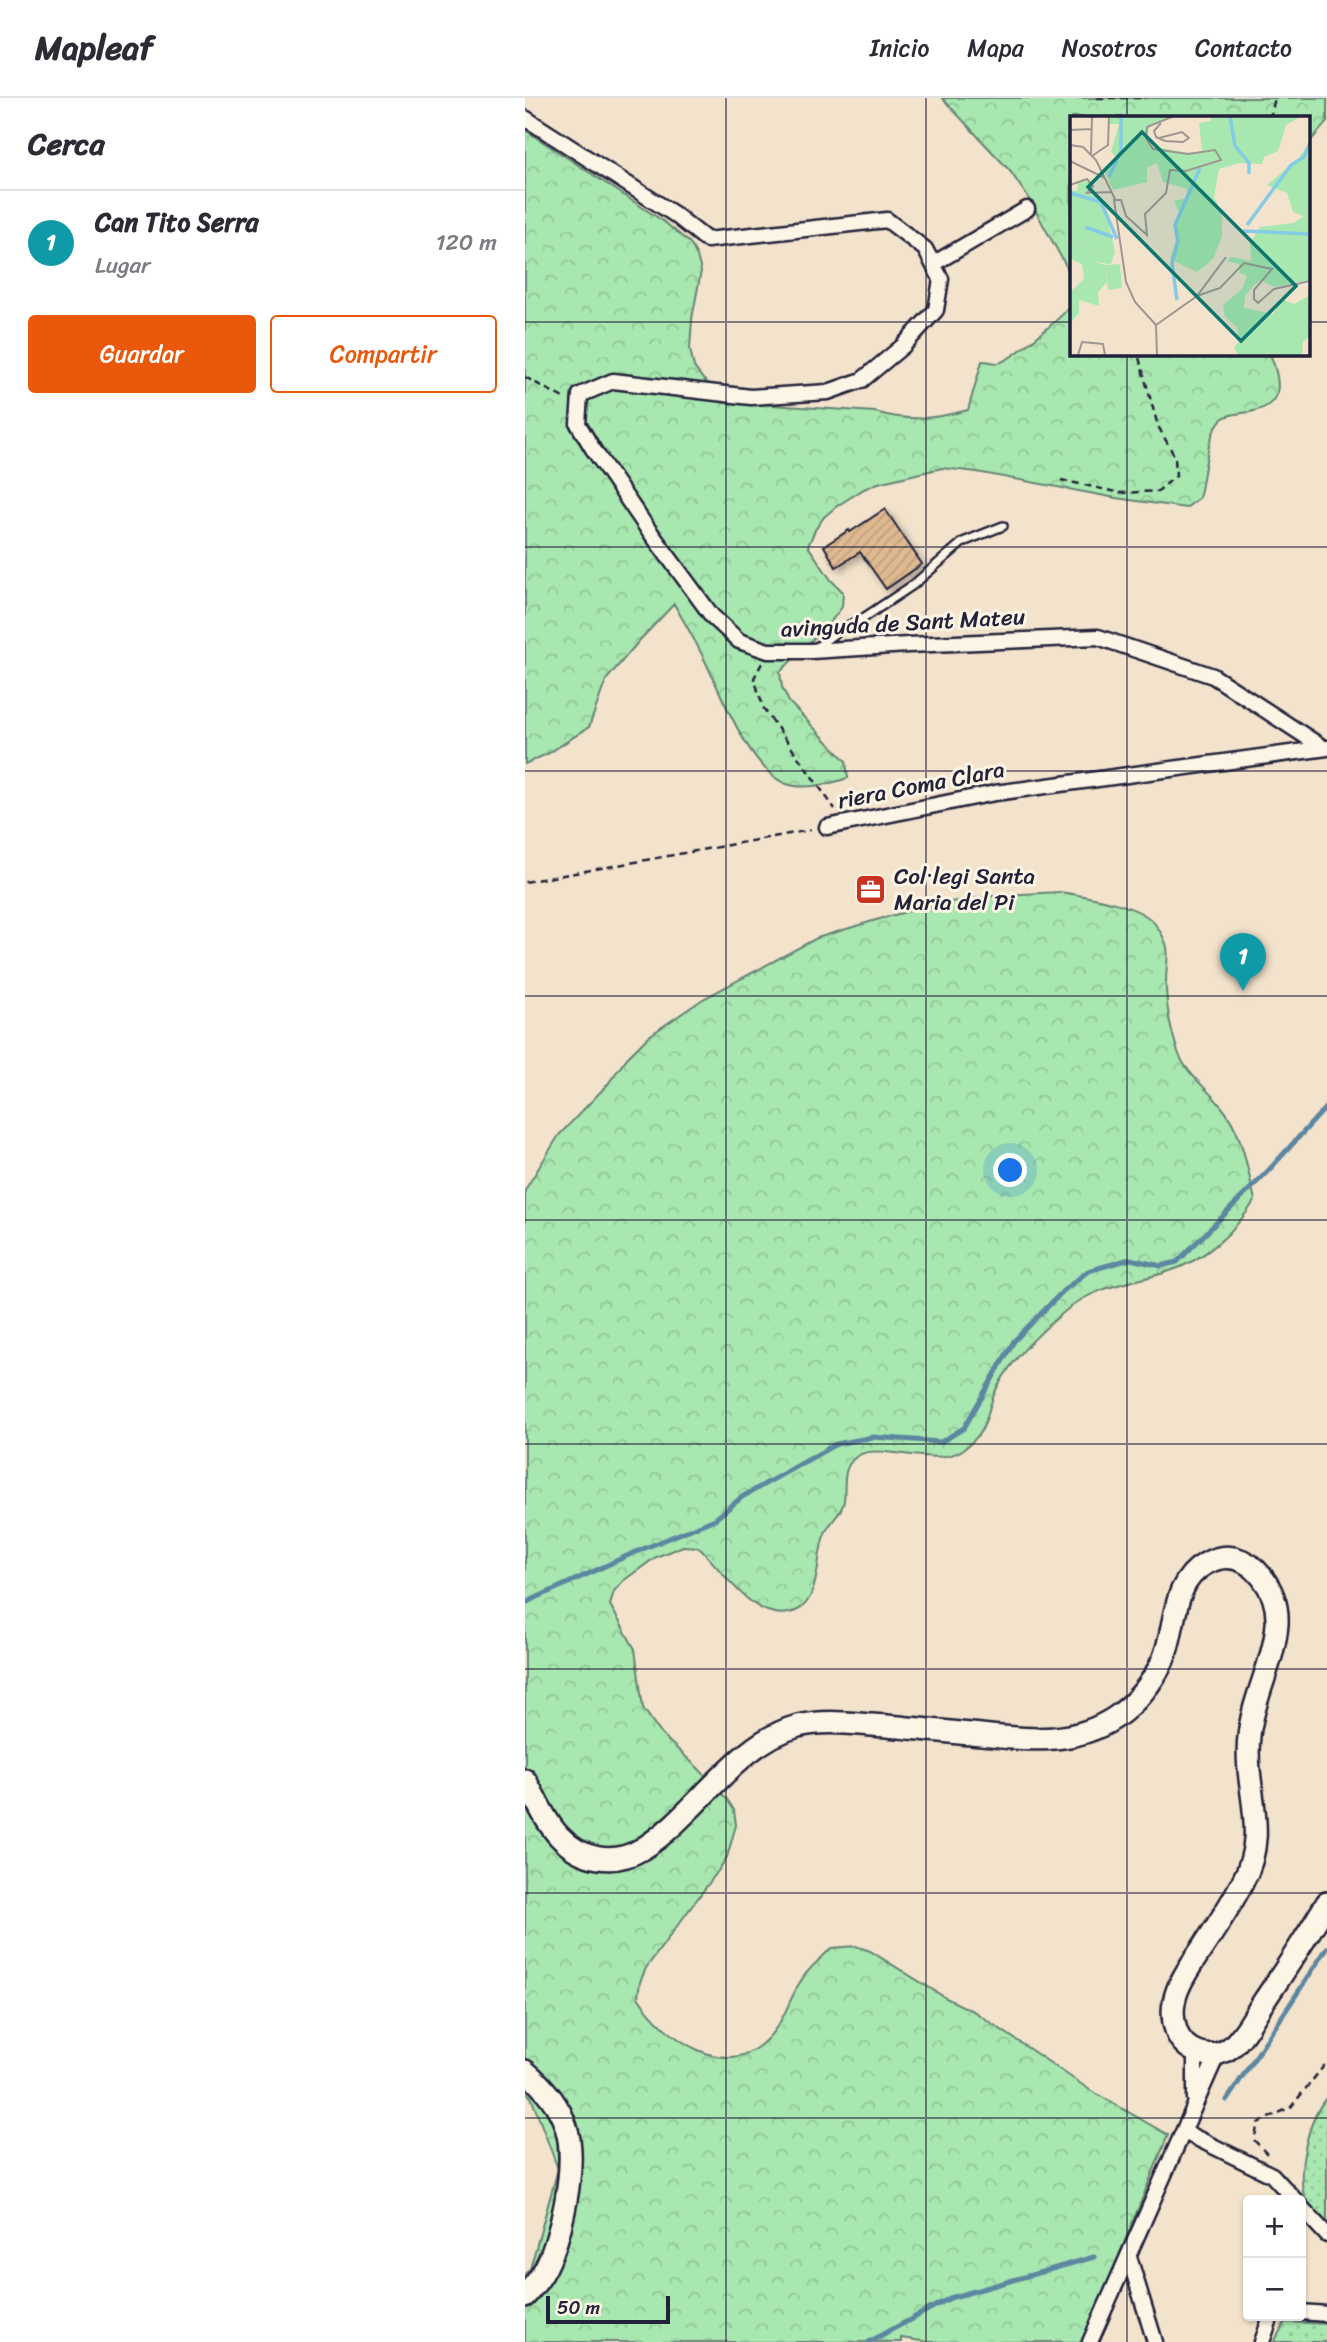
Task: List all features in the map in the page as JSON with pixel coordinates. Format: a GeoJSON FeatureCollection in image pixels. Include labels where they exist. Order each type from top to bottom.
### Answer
{"type":"FeatureCollection","features":[{"type":"Feature","properties":{"kind":"main road"},"geometry":{"type":"LineString","coordinates":[[525,1780],[561,1838],[585,1856],[615,1858],[643,1848],[754,1749],[789,1729],[804,1725],[845,1721],[1034,1740],[1076,1736],[1116,1717],[1143,1693],[1164,1659],[1177,1602],[1194,1570],[1219,1558],[1242,1559],[1251,1564],[1267,1583],[1276,1608],[1273,1650],[1259,1690],[1248,1738],[1257,1821],[1255,1850],[1243,1881],[1186,1970],[1173,2003],[1177,2034],[1185,2045],[1206,2055],[1228,2050],[1250,2022],[1327,1903]]}},
{"type":"Feature","properties":{"kind":"main road"},"geometry":{"type":"LineString","coordinates":[[525,2071],[553,2100],[566,2127],[571,2160],[564,2212],[552,2253],[543,2273],[525,2296]]}},
{"type":"Feature","properties":{"kind":"street"},"geometry":{"type":"LineString","coordinates":[[525,118],[674,214],[707,240],[887,220],[925,249],[941,279],[936,310],[903,346],[862,380],[828,393],[751,397],[613,381],[580,395],[579,405]]}},
{"type":"Feature","properties":{"kind":"street"},"geometry":{"type":"LineString","coordinates":[[933,264],[1027,209]]}},
{"type":"Feature","properties":{"kind":"street","name":"avinguda de Sant Mateu"},"geometry":{"type":"LineString","coordinates":[[579,405],[578,424],[593,449],[712,616],[739,641],[768,651],[811,651],[1098,637],[1213,676],[1325,747]]}},
{"type":"Feature","properties":{"kind":"street","name":"riera Coma Clara"},"geometry":{"type":"LineString","coordinates":[[827,827],[995,793],[1325,747]]}},
{"type":"Feature","properties":{"kind":"street"},"geometry":{"type":"LineString","coordinates":[[1195,2052],[1195,2108]]}},
{"type":"Feature","properties":{"kind":"street"},"geometry":{"type":"LineString","coordinates":[[1090,2342],[1218,2053]]}},
{"type":"Feature","properties":{"kind":"street"},"geometry":{"type":"LineString","coordinates":[[1184,2132],[1272,2175],[1290,2195]]}},
{"type":"Feature","properties":{"kind":"street"},"geometry":{"type":"LineString","coordinates":[[1306,2212],[1327,2235]]}},
{"type":"Feature","properties":{"kind":"street"},"geometry":{"type":"LineString","coordinates":[[1129,2257],[1155,2342]]}},
{"type":"Feature","properties":{"kind":"street"},"geometry":{"type":"LineString","coordinates":[[1306,2312],[1327,2314]]}},
{"type":"Feature","properties":{"kind":"street"},"geometry":{"type":"LineString","coordinates":[[1262,2342],[1269,2321]]}},
{"type":"Feature","properties":{"kind":"lane"},"geometry":{"type":"LineString","coordinates":[[811,651],[838,631],[865,617],[913,585],[963,542],[1003,526]]}},
{"type":"Feature","properties":{"kind":"path"},"geometry":{"type":"LineString","coordinates":[[1097,98],[1146,98]]}},
{"type":"Feature","properties":{"kind":"path"},"geometry":{"type":"LineString","coordinates":[[1268,116],[1275,98]]}},
{"type":"Feature","properties":{"kind":"path"},"geometry":{"type":"LineString","coordinates":[[1061,480],[1121,494],[1159,491],[1176,476],[1175,457],[1158,426],[1138,355]]}},
{"type":"Feature","properties":{"kind":"path"},"geometry":{"type":"LineString","coordinates":[[525,377],[579,405]]}},
{"type":"Feature","properties":{"kind":"path"},"geometry":{"type":"LineString","coordinates":[[768,651],[754,678],[764,709],[845,823]]}},
{"type":"Feature","properties":{"kind":"path","name":"riera Coma Clara"},"geometry":{"type":"LineString","coordinates":[[525,882],[827,827]]}},
{"type":"Feature","properties":{"kind":"path"},"geometry":{"type":"LineString","coordinates":[[1272,2160],[1254,2140],[1258,2123],[1291,2107],[1327,2062]]}},
{"type":"Feature","properties":{"kind":"green space"},"geometry":{"type":"Polygon","coordinates":[[[942,98],[1327,98],[1327,122],[1310,142],[1310,116],[1070,116],[1070,273],[1029,199],[1010,171],[942,98]]]}},
{"type":"Feature","properties":{"kind":"green space"},"geometry":{"type":"Polygon","coordinates":[[[525,130],[663,221],[690,243],[701,271],[692,319],[690,349],[694,367],[715,390],[742,403],[875,412],[910,418],[944,416],[968,410],[982,361],[998,363],[1014,355],[1070,306],[1070,355],[1270,355],[1278,380],[1276,395],[1265,407],[1222,419],[1209,445],[1199,498],[1186,508],[942,468],[878,483],[837,506],[824,517],[808,546],[831,580],[843,592],[842,607],[780,672],[782,687],[789,702],[846,761],[848,778],[808,787],[791,785],[772,775],[760,763],[739,731],[674,604],[606,680],[589,727],[549,753],[525,764],[525,130]]]}},
{"type":"Feature","properties":{"kind":"green space"},"geometry":{"type":"Polygon","coordinates":[[[1060,892],[1125,906],[1148,917],[1161,933],[1168,953],[1168,1010],[1178,1052],[1186,1067],[1221,1106],[1234,1127],[1255,1200],[1228,1234],[1194,1261],[1167,1272],[1092,1294],[1059,1316],[1012,1364],[998,1386],[983,1427],[964,1449],[952,1455],[938,1457],[866,1453],[851,1461],[846,1472],[843,1505],[823,1538],[813,1591],[798,1610],[783,1614],[768,1611],[755,1604],[742,1594],[698,1547],[683,1546],[656,1557],[623,1581],[614,1591],[610,1605],[635,1649],[643,1708],[662,1735],[727,1799],[734,1810],[736,1825],[727,1857],[646,1968],[638,1997],[657,2021],[680,2040],[711,2055],[734,2057],[754,2049],[772,2033],[802,1979],[824,1955],[832,1948],[856,1946],[870,1951],[946,1998],[975,2012],[1090,2090],[1168,2135],[1084,2342],[927,2342],[901,2338],[901,2342],[525,2342],[525,2274],[530,2269],[558,2169],[531,2097],[525,2091],[525,1190],[559,1135],[607,1085],[627,1058],[649,1036],[703,999],[817,938],[876,920],[935,904],[1001,895],[1060,892]]]}},
{"type":"Feature","properties":{"kind":"green space"},"geometry":{"type":"Polygon","coordinates":[[[1327,2097],[1327,2227],[1308,2204],[1302,2176],[1305,2147],[1320,2107],[1327,2097]]]}},
{"type":"Feature","properties":{"kind":"green space"},"geometry":{"type":"Polygon","coordinates":[[[1285,2322],[1327,2324],[1327,2342],[1274,2342],[1285,2322]]]}},
{"type":"Feature","properties":{"kind":"building"},"geometry":{"type":"Polygon","coordinates":[[[885,509],[922,564],[886,589],[860,552],[836,567],[824,546],[885,509]]]}},
{"type":"Feature","properties":{"kind":"waterway"},"geometry":{"type":"LineString","coordinates":[[525,1603],[715,1519],[742,1497],[836,1444],[873,1437],[941,1442],[964,1428],[1014,1341],[1063,1291],[1088,1271],[1130,1259],[1161,1266],[1177,1262],[1268,1171],[1327,1106]]}},
{"type":"Feature","properties":{"kind":"waterway"},"geometry":{"type":"LineString","coordinates":[[1227,2100],[1327,1948]]}},
{"type":"Feature","properties":{"kind":"waterway"},"geometry":{"type":"LineString","coordinates":[[869,2342],[950,2298],[1094,2257]]}},
{"type":"Feature","properties":{"kind":"place","name":"Col·legi Santa Maria del Pi"},"geometry":{"type":"Point","coordinates":[871,889]}},
{"type":"Feature","properties":{"kind":"place","name":"Can Tito Serra"},"geometry":{"type":"Point","coordinates":[1243,991]}}]}
